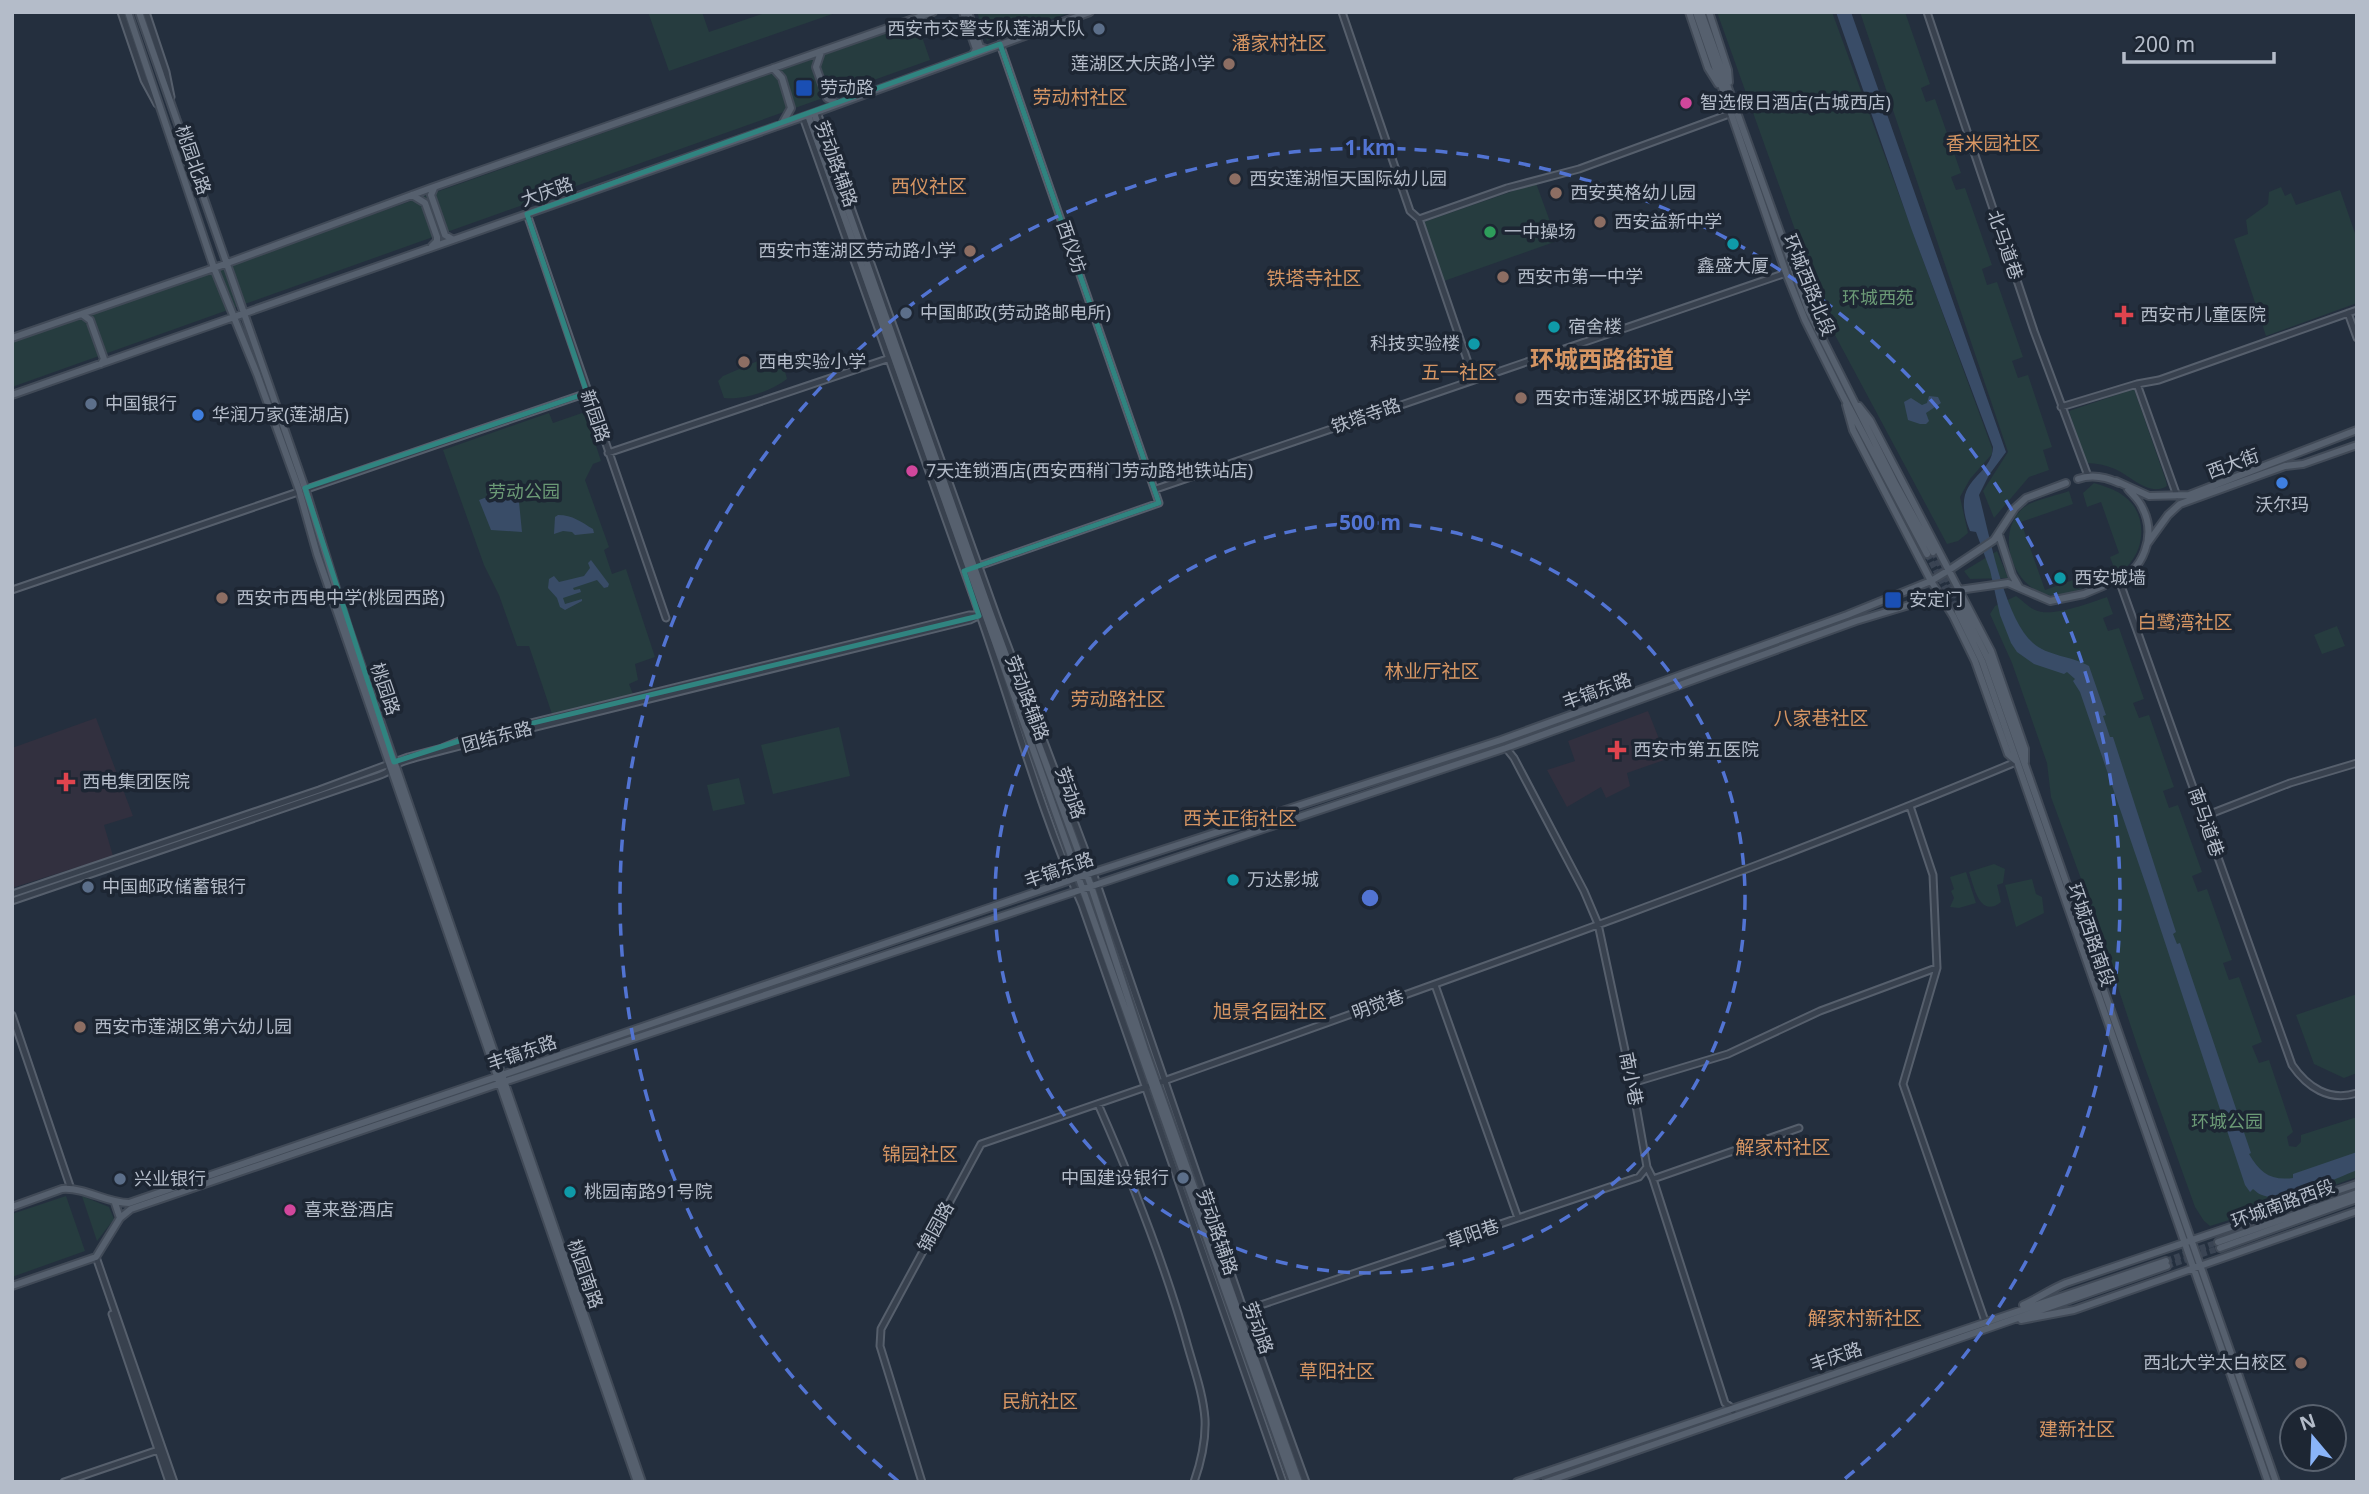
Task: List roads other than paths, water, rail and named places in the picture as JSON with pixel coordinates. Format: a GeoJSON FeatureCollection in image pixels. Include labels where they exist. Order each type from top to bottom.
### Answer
{"type":"FeatureCollection","features":[{"type":"Feature","properties":{"kind":"main road","name":"桃园北路"},"geometry":{"type":"LineString","coordinates":[[128,12],[214,268],[234,316]]}},
{"type":"Feature","properties":{"kind":"main road","name":"桃园北路"},"geometry":{"type":"LineString","coordinates":[[139,12],[243,312]]}},
{"type":"Feature","properties":{"kind":"main road"},"geometry":{"type":"LineString","coordinates":[[12,338],[933,12]]}},
{"type":"Feature","properties":{"kind":"main road"},"geometry":{"type":"LineString","coordinates":[[966,12],[980,47],[987,49]]}},
{"type":"Feature","properties":{"kind":"main road"},"geometry":{"type":"LineString","coordinates":[[966,12],[976,50],[973,54]]}},
{"type":"Feature","properties":{"kind":"main road","name":"大庆路"},"geometry":{"type":"LineString","coordinates":[[12,395],[782,124],[1090,12]]}},
{"type":"Feature","properties":{"kind":"main road"},"geometry":{"type":"LineString","coordinates":[[1689,12],[1708,68],[1728,94]]}},
{"type":"Feature","properties":{"kind":"main road","name":"环城西路北段"},"geometry":{"type":"LineString","coordinates":[[1698,12],[1808,310],[1846,395]]}},
{"type":"Feature","properties":{"kind":"main road"},"geometry":{"type":"LineString","coordinates":[[1709,12],[1728,70],[1728,94]]}},
{"type":"Feature","properties":{"kind":"main road"},"geometry":{"type":"LineString","coordinates":[[821,51],[816,67],[827,98],[838,104]]}},
{"type":"Feature","properties":{"kind":"main road"},"geometry":{"type":"LineString","coordinates":[[773,68],[782,78],[791,108],[782,124]]}},
{"type":"Feature","properties":{"kind":"main road","name":"环城西路北段"},"geometry":{"type":"LineString","coordinates":[[1728,94],[1786,273],[1805,320],[1930,553]]}},
{"type":"Feature","properties":{"kind":"main road","name":"劳动路"},"geometry":{"type":"LineString","coordinates":[[810,114],[1082,877],[1079,890],[1155,1084],[1299,1482]]}},
{"type":"Feature","properties":{"kind":"main road"},"geometry":{"type":"LineString","coordinates":[[436,187],[431,195],[445,235],[454,240]]}},
{"type":"Feature","properties":{"kind":"main road"},"geometry":{"type":"LineString","coordinates":[[411,195],[422,200],[429,214],[437,237],[431,248]]}},
{"type":"Feature","properties":{"kind":"main road"},"geometry":{"type":"LineString","coordinates":[[94,310],[92,314],[106,358],[111,360]]}},
{"type":"Feature","properties":{"kind":"main road","name":"桃园路"},"geometry":{"type":"LineString","coordinates":[[243,312],[500,1079]]}},
{"type":"Feature","properties":{"kind":"main road"},"geometry":{"type":"LineString","coordinates":[[82,314],[90,320],[104,359],[101,364]]}},
{"type":"Feature","properties":{"kind":"main road","name":"桃园路"},"geometry":{"type":"LineString","coordinates":[[234,316],[302,489]]}},
{"type":"Feature","properties":{"kind":"main road"},"geometry":{"type":"LineString","coordinates":[[1846,395],[1870,420],[1998,667],[2025,749],[2025,769]]}},
{"type":"Feature","properties":{"kind":"main road"},"geometry":{"type":"LineString","coordinates":[[1846,395],[1853,430],[1931,581],[1959,627],[1975,661],[2008,754],[2016,762]]}},
{"type":"Feature","properties":{"kind":"main road","name":"西大街"},"geometry":{"type":"LineString","coordinates":[[2088,475],[2116,481],[2149,496],[2189,495],[2357,430]]}},
{"type":"Feature","properties":{"kind":"main road","name":"西大街"},"geometry":{"type":"LineString","coordinates":[[2117,581],[2134,570],[2147,544],[2168,515],[2180,504],[2285,466],[2303,464],[2357,445]]}},
{"type":"Feature","properties":{"kind":"main road"},"geometry":{"type":"LineString","coordinates":[[2078,479],[2088,475]]}},
{"type":"Feature","properties":{"kind":"main road"},"geometry":{"type":"LineString","coordinates":[[2116,481],[2126,487],[2142,505],[2147,521],[2147,544]]}},
{"type":"Feature","properties":{"kind":"main road"},"geometry":{"type":"LineString","coordinates":[[2066,483],[2026,498],[2015,508],[1996,538],[2019,587],[2040,599],[2050,601],[2074,597],[2103,586]]}},
{"type":"Feature","properties":{"kind":"main road","name":"丰镐东路"},"geometry":{"type":"LineString","coordinates":[[120,1218],[131,1209],[308,1145],[1082,877],[1501,740],[1842,617],[1931,581],[1996,538]]}},
{"type":"Feature","properties":{"kind":"main road","name":"丰镐东路"},"geometry":{"type":"LineString","coordinates":[[500,1079],[1507,748],[1856,621],[1959,590],[2008,583],[2019,587]]}},
{"type":"Feature","properties":{"kind":"main road","name":"环城西路南段"},"geometry":{"type":"LineString","coordinates":[[2187,1241],[1988,659],[1961,611],[1982,661],[2016,762],[2187,1241],[2197,1268]]}},
{"type":"Feature","properties":{"kind":"main road","name":"劳动路"},"geometry":{"type":"LineString","coordinates":[[1082,877],[1094,885],[1155,1084]]}},
{"type":"Feature","properties":{"kind":"main road","name":"桃园南路"},"geometry":{"type":"LineString","coordinates":[[500,1079],[639,1482]]}},
{"type":"Feature","properties":{"kind":"main road","name":"丰镐东路"},"geometry":{"type":"LineString","coordinates":[[71,1189],[116,1203],[129,1203],[308,1145]]}},
{"type":"Feature","properties":{"kind":"main road"},"geometry":{"type":"LineString","coordinates":[[1999,1316],[2038,1299],[2047,1290],[2357,1184]]}},
{"type":"Feature","properties":{"kind":"main road"},"geometry":{"type":"LineString","coordinates":[[12,1207],[62,1189],[71,1189]]}},
{"type":"Feature","properties":{"kind":"main road","name":"环城南路西段"},"geometry":{"type":"LineString","coordinates":[[2357,1193],[2219,1245],[2357,1199]]}},
{"type":"Feature","properties":{"kind":"main road"},"geometry":{"type":"LineString","coordinates":[[12,1286],[95,1257],[120,1218],[116,1203]]}},
{"type":"Feature","properties":{"kind":"main road"},"geometry":{"type":"LineString","coordinates":[[1996,1326],[2074,1310],[2357,1211]]}},
{"type":"Feature","properties":{"kind":"main road","name":"丰庆路"},"geometry":{"type":"LineString","coordinates":[[1517,1482],[1999,1316],[2166,1263],[1996,1326],[1546,1482]]}},
{"type":"Feature","properties":{"kind":"main road"},"geometry":{"type":"LineString","coordinates":[[2197,1268],[2268,1482]]}},
{"type":"Feature","properties":{"kind":"main road"},"geometry":{"type":"LineString","coordinates":[[2197,1268],[2276,1482]]}},
{"type":"Feature","properties":{"kind":"main road","name":"劳动路"},"geometry":{"type":"LineString","coordinates":[[1238,1313],[1293,1482]]}},
{"type":"Feature","properties":{"kind":"street"},"geometry":{"type":"LineString","coordinates":[[121,12],[144,80],[163,117]]}},
{"type":"Feature","properties":{"kind":"street"},"geometry":{"type":"LineString","coordinates":[[145,12],[166,72],[176,121]]}},
{"type":"Feature","properties":{"kind":"street"},"geometry":{"type":"LineString","coordinates":[[1342,12],[1410,211],[1419,219],[1474,380]]}},
{"type":"Feature","properties":{"kind":"street","name":"北马道巷"},"geometry":{"type":"LineString","coordinates":[[1927,12],[2061,407],[2088,475]]}},
{"type":"Feature","properties":{"kind":"street","name":"西仪坊"},"geometry":{"type":"LineString","coordinates":[[1000,44],[1156,489]]}},
{"type":"Feature","properties":{"kind":"street"},"geometry":{"type":"LineString","coordinates":[[1419,219],[1507,188],[1579,169],[1732,113]]}},
{"type":"Feature","properties":{"kind":"street","name":"新园路"},"geometry":{"type":"LineString","coordinates":[[527,214],[666,618]]}},
{"type":"Feature","properties":{"kind":"street","name":"铁塔寺路"},"geometry":{"type":"LineString","coordinates":[[1156,489],[1786,273]]}},
{"type":"Feature","properties":{"kind":"street"},"geometry":{"type":"LineString","coordinates":[[2061,407],[2159,380],[2357,310]]}},
{"type":"Feature","properties":{"kind":"street"},"geometry":{"type":"LineString","coordinates":[[2348,313],[2357,338]]}},
{"type":"Feature","properties":{"kind":"street"},"geometry":{"type":"LineString","coordinates":[[608,453],[896,356]]}},
{"type":"Feature","properties":{"kind":"street"},"geometry":{"type":"LineString","coordinates":[[2137,384],[2177,496]]}},
{"type":"Feature","properties":{"kind":"street"},"geometry":{"type":"LineString","coordinates":[[12,590],[587,393]]}},
{"type":"Feature","properties":{"kind":"street"},"geometry":{"type":"LineString","coordinates":[[972,569],[1159,503],[1156,489]]}},
{"type":"Feature","properties":{"kind":"street","name":"劳动路辅路"},"geometry":{"type":"LineString","coordinates":[[972,569],[1082,877]]}},
{"type":"Feature","properties":{"kind":"street","name":"南马道巷"},"geometry":{"type":"LineString","coordinates":[[2117,581],[2292,1065],[2301,1079],[2315,1089],[2330,1095],[2347,1096],[2357,1093]]}},
{"type":"Feature","properties":{"kind":"street","name":"团结东路"},"geometry":{"type":"LineString","coordinates":[[12,901],[393,766],[471,743],[925,631],[987,613]]}},
{"type":"Feature","properties":{"kind":"street","name":"南小巷"},"geometry":{"type":"LineString","coordinates":[[1507,748],[1584,891],[1598,924],[1647,1167],[1725,1404],[1732,1408],[1735,1417]]}},
{"type":"Feature","properties":{"kind":"street","name":"明觉巷"},"geometry":{"type":"LineString","coordinates":[[1155,1084],[1435,985],[1910,806],[2016,762]]}},
{"type":"Feature","properties":{"kind":"street"},"geometry":{"type":"LineString","coordinates":[[2204,816],[2290,783],[2357,763]]}},
{"type":"Feature","properties":{"kind":"street"},"geometry":{"type":"LineString","coordinates":[[12,894],[393,766]]}},
{"type":"Feature","properties":{"kind":"street"},"geometry":{"type":"LineString","coordinates":[[1910,806],[1933,875],[1937,968],[1903,1084],[1985,1321]]}},
{"type":"Feature","properties":{"kind":"street"},"geometry":{"type":"LineString","coordinates":[[1632,1083],[1728,1054],[1820,1011],[1937,968]]}},
{"type":"Feature","properties":{"kind":"street","name":"草阳巷"},"geometry":{"type":"LineString","coordinates":[[1238,1313],[1518,1218],[1435,985]]}},
{"type":"Feature","properties":{"kind":"street"},"geometry":{"type":"LineString","coordinates":[[12,1015],[71,1189]]}},
{"type":"Feature","properties":{"kind":"street","name":"劳动路辅路"},"geometry":{"type":"LineString","coordinates":[[1155,1084],[1238,1313],[1306,1482]]}},
{"type":"Feature","properties":{"kind":"street","name":"劳动路辅路"},"geometry":{"type":"LineString","coordinates":[[1155,1084],[1283,1482]]}},
{"type":"Feature","properties":{"kind":"street","name":"锦园路"},"geometry":{"type":"LineString","coordinates":[[922,1482],[880,1346],[881,1328],[981,1144],[1155,1084]]}},
{"type":"Feature","properties":{"kind":"street"},"geometry":{"type":"LineString","coordinates":[[1098,1104],[1151,1232],[1174,1299],[1200,1392],[1205,1418],[1204,1445],[1194,1482]]}},
{"type":"Feature","properties":{"kind":"street"},"geometry":{"type":"LineString","coordinates":[[1653,1179],[1799,1128]]}},
{"type":"Feature","properties":{"kind":"street"},"geometry":{"type":"LineString","coordinates":[[1518,1218],[1639,1177],[1647,1167]]}},
{"type":"Feature","properties":{"kind":"street"},"geometry":{"type":"LineString","coordinates":[[95,1257],[171,1482]]}},
{"type":"Feature","properties":{"kind":"street"},"geometry":{"type":"LineString","coordinates":[[64,1482],[160,1449]]}},
{"type":"Feature","properties":{"kind":"water"},"geometry":{"type":"Polygon","coordinates":[[[1836,12],[1851,12],[2006,452],[1989,475],[1979,495],[2006,595],[2023,631],[2033,643],[2045,651],[2089,666],[2106,715],[2103,716],[2110,737],[2113,737],[2176,932],[2173,934],[2177,944],[2180,943],[2251,1153],[2249,1154],[2262,1171],[2278,1178],[2293,1178],[2293,1174],[2357,1152],[2357,1170],[2309,1189],[2282,1196],[2262,1195],[2253,1189],[2250,1192],[2245,1185],[2149,894],[2080,692],[2073,681],[2075,679],[2067,672],[2064,674],[2034,664],[2017,652],[2000,615],[1990,570],[1976,532],[1970,531],[1964,500],[1967,489],[1991,458],[1993,447],[1911,228],[1836,12]]]}},
{"type":"Feature","properties":{"kind":"water"},"geometry":{"type":"Polygon","coordinates":[[[1929,396],[1938,397],[1941,403],[1926,413],[1929,421],[1920,424],[1908,420],[1904,402],[1911,398],[1922,405],[1927,403],[1929,396]]]}},
{"type":"Feature","properties":{"kind":"water"},"geometry":{"type":"Polygon","coordinates":[[[512,488],[519,502],[522,532],[491,530],[479,500],[512,488]]]}},
{"type":"Feature","properties":{"kind":"water"},"geometry":{"type":"Polygon","coordinates":[[[558,515],[577,519],[593,529],[594,533],[575,535],[563,531],[554,534],[555,517],[558,515]]]}},
{"type":"Feature","properties":{"kind":"water"},"geometry":{"type":"Polygon","coordinates":[[[591,560],[609,584],[608,587],[604,588],[597,580],[573,588],[580,589],[581,592],[563,598],[565,604],[582,601],[565,610],[560,607],[557,598],[548,588],[549,579],[554,576],[559,582],[584,576],[590,568],[588,563],[591,560]]]}},
{"type":"Feature","properties":{"kind":"tunnel"},"geometry":{"type":"LineString","coordinates":[[1933,552],[1963,610]]}},
{"type":"Feature","properties":{"kind":"tunnel"},"geometry":{"type":"LineString","coordinates":[[1927,554],[1958,612]]}},
{"type":"Feature","properties":{"kind":"tunnel"},"geometry":{"type":"LineString","coordinates":[[2166,1261],[2218,1242]]}},
{"type":"Feature","properties":{"kind":"tunnel"},"geometry":{"type":"LineString","coordinates":[[2167,1266],[2220,1248]]}},
{"type":"Feature","properties":{"kind":"place","name":"西安市交警支队莲湖大队"},"geometry":{"type":"Point","coordinates":[1099,29]}},
{"type":"Feature","properties":{"kind":"place","name":"莲湖区大庆路小学"},"geometry":{"type":"Point","coordinates":[1229,64]}},
{"type":"Feature","properties":{"kind":"place","name":"劳动路"},"geometry":{"type":"Point","coordinates":[804,88]}},
{"type":"Feature","properties":{"kind":"place","name":"智选假日酒店(古城西店)"},"geometry":{"type":"Point","coordinates":[1686,103]}},
{"type":"Feature","properties":{"kind":"place","name":"西安莲湖恒天国际幼儿园"},"geometry":{"type":"Point","coordinates":[1235,179]}},
{"type":"Feature","properties":{"kind":"place","name":"西安英格幼儿园"},"geometry":{"type":"Point","coordinates":[1556,193]}},
{"type":"Feature","properties":{"kind":"place","name":"西安益新中学"},"geometry":{"type":"Point","coordinates":[1600,222]}},
{"type":"Feature","properties":{"kind":"place","name":"一中操场"},"geometry":{"type":"Point","coordinates":[1490,232]}},
{"type":"Feature","properties":{"kind":"place","name":"鑫盛大厦"},"geometry":{"type":"Point","coordinates":[1733,244]}},
{"type":"Feature","properties":{"kind":"place","name":"西安市莲湖区劳动路小学"},"geometry":{"type":"Point","coordinates":[970,251]}},
{"type":"Feature","properties":{"kind":"place","name":"西安市第一中学"},"geometry":{"type":"Point","coordinates":[1503,277]}},
{"type":"Feature","properties":{"kind":"place","name":"中国邮政(劳动路邮电所)"},"geometry":{"type":"Point","coordinates":[906,313]}},
{"type":"Feature","properties":{"kind":"place","name":"西安市儿童医院"},"geometry":{"type":"Point","coordinates":[2124,315]}},
{"type":"Feature","properties":{"kind":"place","name":"宿舍楼"},"geometry":{"type":"Point","coordinates":[1554,327]}},
{"type":"Feature","properties":{"kind":"place","name":"科技实验楼"},"geometry":{"type":"Point","coordinates":[1474,344]}},
{"type":"Feature","properties":{"kind":"place","name":"西电实验小学"},"geometry":{"type":"Point","coordinates":[744,362]}},
{"type":"Feature","properties":{"kind":"place","name":"西安市莲湖区环城西路小学"},"geometry":{"type":"Point","coordinates":[1521,398]}},
{"type":"Feature","properties":{"kind":"place","name":"中国银行"},"geometry":{"type":"Point","coordinates":[91,404]}},
{"type":"Feature","properties":{"kind":"place","name":"华润万家(莲湖店)"},"geometry":{"type":"Point","coordinates":[198,415]}},
{"type":"Feature","properties":{"kind":"place","name":"7天连锁酒店(西安西稍门劳动路地铁站店)"},"geometry":{"type":"Point","coordinates":[912,471]}},
{"type":"Feature","properties":{"kind":"place","name":"沃尔玛"},"geometry":{"type":"Point","coordinates":[2282,483]}},
{"type":"Feature","properties":{"kind":"place","name":"西安城墙"},"geometry":{"type":"Point","coordinates":[2060,578]}},
{"type":"Feature","properties":{"kind":"place","name":"西安市西电中学(桃园西路)"},"geometry":{"type":"Point","coordinates":[222,598]}},
{"type":"Feature","properties":{"kind":"place","name":"安定门"},"geometry":{"type":"Point","coordinates":[1893,600]}},
{"type":"Feature","properties":{"kind":"place","name":"西安市第五医院"},"geometry":{"type":"Point","coordinates":[1617,750]}},
{"type":"Feature","properties":{"kind":"place","name":"西电集团医院"},"geometry":{"type":"Point","coordinates":[66,782]}},
{"type":"Feature","properties":{"kind":"place","name":"万达影城"},"geometry":{"type":"Point","coordinates":[1233,880]}},
{"type":"Feature","properties":{"kind":"place","name":"中国邮政储蓄银行"},"geometry":{"type":"Point","coordinates":[88,887]}},
{"type":"Feature","properties":{"kind":"place","name":"西安市莲湖区第六幼儿园"},"geometry":{"type":"Point","coordinates":[80,1027]}},
{"type":"Feature","properties":{"kind":"place","name":"中国建设银行"},"geometry":{"type":"Point","coordinates":[1183,1178]}},
{"type":"Feature","properties":{"kind":"place","name":"兴业银行"},"geometry":{"type":"Point","coordinates":[120,1179]}},
{"type":"Feature","properties":{"kind":"place","name":"桃园南路91号院"},"geometry":{"type":"Point","coordinates":[570,1192]}},
{"type":"Feature","properties":{"kind":"place","name":"喜来登酒店"},"geometry":{"type":"Point","coordinates":[290,1210]}},
{"type":"Feature","properties":{"kind":"place","name":"西北大学太白校区"},"geometry":{"type":"Point","coordinates":[2301,1363]}},
{"type":"Feature","properties":{"kind":"district","name":"潘家村社区"},"geometry":{"type":"Point","coordinates":[1279,43]}},
{"type":"Feature","properties":{"kind":"district","name":"劳动村社区"},"geometry":{"type":"Point","coordinates":[1080,97]}},
{"type":"Feature","properties":{"kind":"district","name":"香米园社区"},"geometry":{"type":"Point","coordinates":[1993,143]}},
{"type":"Feature","properties":{"kind":"district","name":"西仪社区"},"geometry":{"type":"Point","coordinates":[929,186]}},
{"type":"Feature","properties":{"kind":"district","name":"铁塔寺社区"},"geometry":{"type":"Point","coordinates":[1314,278]}},
{"type":"Feature","properties":{"kind":"district","name":"环城西路街道"},"geometry":{"type":"Point","coordinates":[1602,360]}},
{"type":"Feature","properties":{"kind":"district","name":"五一社区"},"geometry":{"type":"Point","coordinates":[1459,372]}},
{"type":"Feature","properties":{"kind":"district","name":"白鹭湾社区"},"geometry":{"type":"Point","coordinates":[2185,622]}},
{"type":"Feature","properties":{"kind":"district","name":"林业厅社区"},"geometry":{"type":"Point","coordinates":[1432,671]}},
{"type":"Feature","properties":{"kind":"district","name":"劳动路社区"},"geometry":{"type":"Point","coordinates":[1118,699]}},
{"type":"Feature","properties":{"kind":"district","name":"八家巷社区"},"geometry":{"type":"Point","coordinates":[1821,718]}},
{"type":"Feature","properties":{"kind":"district","name":"西关正街社区"},"geometry":{"type":"Point","coordinates":[1240,818]}},
{"type":"Feature","properties":{"kind":"district","name":"旭景名园社区"},"geometry":{"type":"Point","coordinates":[1270,1011]}},
{"type":"Feature","properties":{"kind":"district","name":"解家村社区"},"geometry":{"type":"Point","coordinates":[1783,1147]}},
{"type":"Feature","properties":{"kind":"district","name":"锦园社区"},"geometry":{"type":"Point","coordinates":[920,1154]}},
{"type":"Feature","properties":{"kind":"district","name":"解家村新社区"},"geometry":{"type":"Point","coordinates":[1865,1318]}},
{"type":"Feature","properties":{"kind":"district","name":"草阳社区"},"geometry":{"type":"Point","coordinates":[1337,1371]}},
{"type":"Feature","properties":{"kind":"district","name":"民航社区"},"geometry":{"type":"Point","coordinates":[1040,1401]}},
{"type":"Feature","properties":{"kind":"district","name":"建新社区"},"geometry":{"type":"Point","coordinates":[2077,1429]}},
{"type":"Feature","properties":{"kind":"park label","name":"环城西苑"},"geometry":{"type":"Point","coordinates":[1878,298]}},
{"type":"Feature","properties":{"kind":"park label","name":"劳动公园"},"geometry":{"type":"Point","coordinates":[524,492]}},
{"type":"Feature","properties":{"kind":"park label","name":"环城公园"},"geometry":{"type":"Point","coordinates":[2227,1122]}}]}
